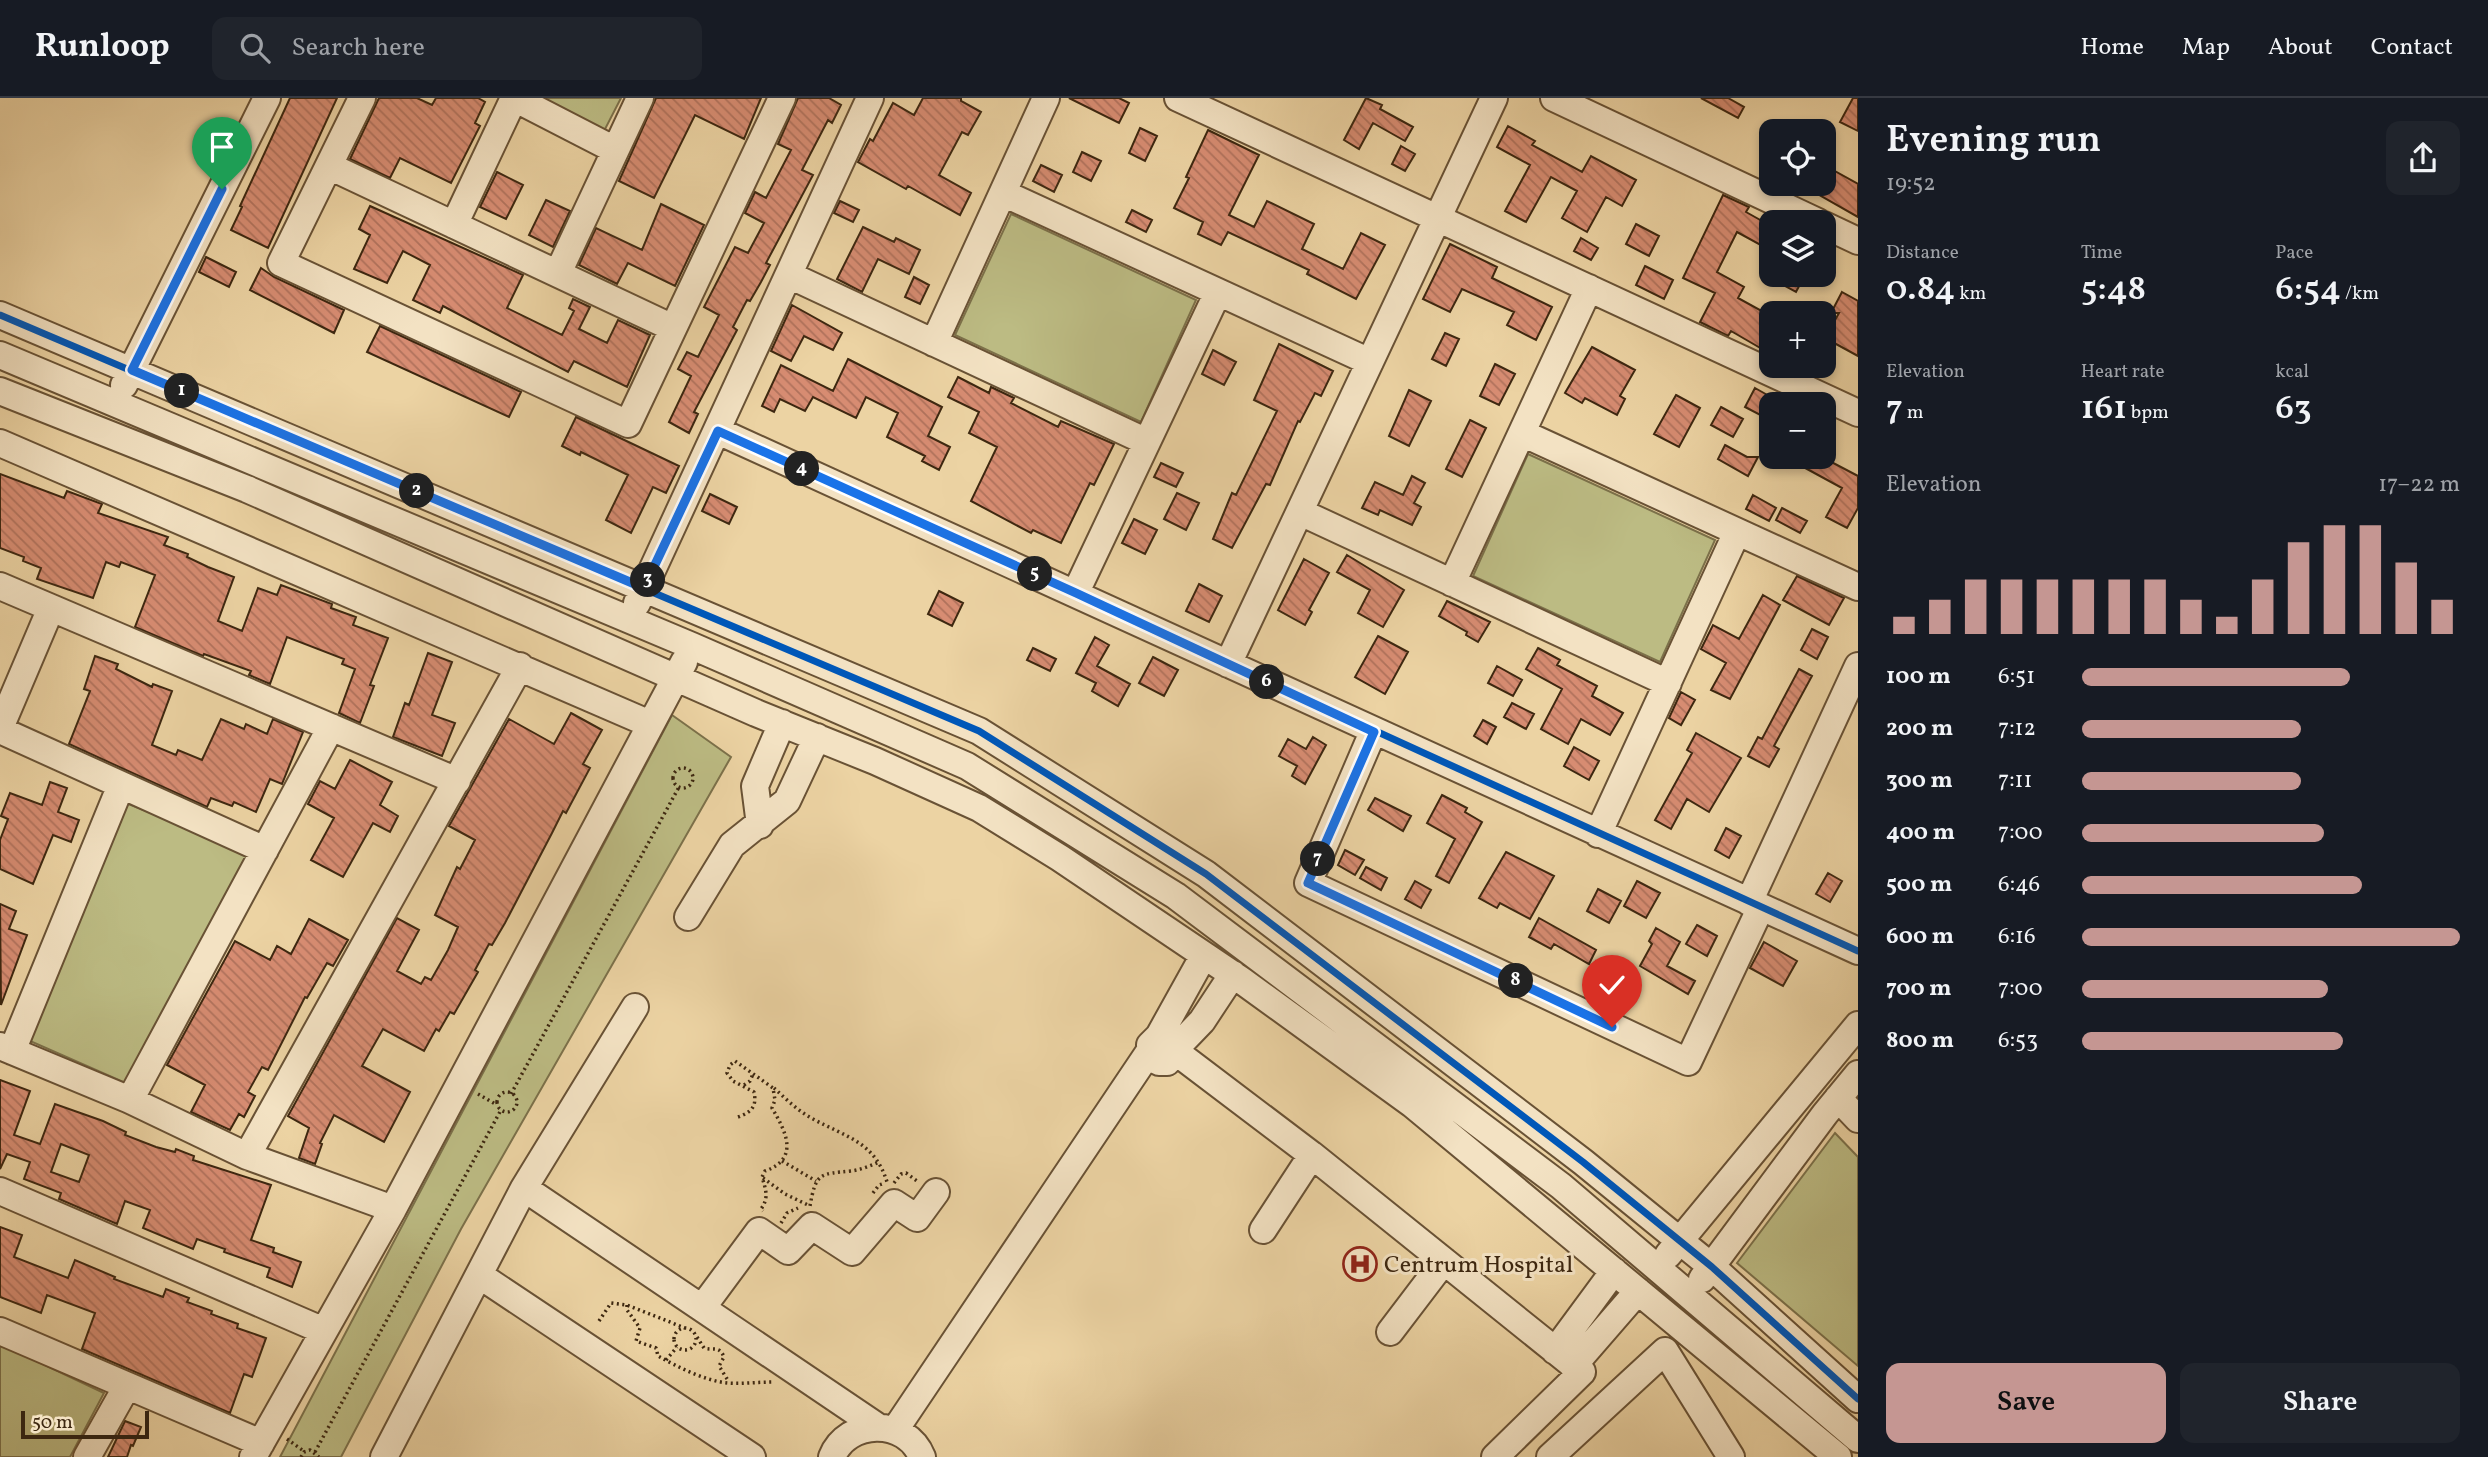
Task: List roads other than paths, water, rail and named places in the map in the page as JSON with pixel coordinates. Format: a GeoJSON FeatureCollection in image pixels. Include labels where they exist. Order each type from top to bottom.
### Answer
{"type":"FeatureCollection","features":[{"type":"Feature","properties":{"kind":"street"},"geometry":{"type":"LineString","coordinates":[[116,403],[267,98]]}},
{"type":"Feature","properties":{"kind":"street"},"geometry":{"type":"LineString","coordinates":[[362,98],[281,263],[628,424],[782,98]]}},
{"type":"Feature","properties":{"kind":"street"},"geometry":{"type":"LineString","coordinates":[[454,225],[514,98],[615,150]]}},
{"type":"Feature","properties":{"kind":"street"},"geometry":{"type":"LineString","coordinates":[[558,273],[640,98]]}},
{"type":"Feature","properties":{"kind":"street"},"geometry":{"type":"LineString","coordinates":[[629,620],[870,98]]}},
{"type":"Feature","properties":{"kind":"street"},"geometry":{"type":"LineString","coordinates":[[934,342],[1046,98]]}},
{"type":"Feature","properties":{"kind":"street"},"geometry":{"type":"LineString","coordinates":[[1178,98],[1858,413]]}},
{"type":"Feature","properties":{"kind":"street"},"geometry":{"type":"LineString","coordinates":[[1228,664],[1494,98]]}},
{"type":"Feature","properties":{"kind":"street"},"geometry":{"type":"LineString","coordinates":[[1554,98],[1792,210]]}},
{"type":"Feature","properties":{"kind":"street"},"geometry":{"type":"LineString","coordinates":[[329,166],[673,328]]}},
{"type":"Feature","properties":{"kind":"street"},"geometry":{"type":"LineString","coordinates":[[1003,193],[1370,362]]}},
{"type":"Feature","properties":{"kind":"street"},"geometry":{"type":"LineString","coordinates":[[1836,231],[1858,241]]}},
{"type":"Feature","properties":{"kind":"street"},"geometry":{"type":"LineString","coordinates":[[789,275],[1147,443]]}},
{"type":"Feature","properties":{"kind":"street"},"geometry":{"type":"LineString","coordinates":[[1452,583],[1589,288]]}},
{"type":"Feature","properties":{"kind":"street"},"geometry":{"type":"LineString","coordinates":[[1076,593],[1219,292]]}},
{"type":"Feature","properties":{"kind":"street"},"geometry":{"type":"LineString","coordinates":[[0,315],[979,731],[1206,874],[1572,1153],[1712,1266],[1858,1399]]}},
{"type":"Feature","properties":{"kind":"street"},"geometry":{"type":"LineString","coordinates":[[0,355],[692,646],[967,765],[1176,895],[1561,1186],[1858,1439]]}},
{"type":"Feature","properties":{"kind":"street"},"geometry":{"type":"LineString","coordinates":[[1,394],[247,489],[979,808],[1060,858],[1233,974],[1412,1104],[1838,1457]]}},
{"type":"Feature","properties":{"kind":"street"},"geometry":{"type":"LineString","coordinates":[[718,431],[1858,951]]}},
{"type":"Feature","properties":{"kind":"street"},"geometry":{"type":"LineString","coordinates":[[1522,432],[1858,587]]}},
{"type":"Feature","properties":{"kind":"street"},"geometry":{"type":"LineString","coordinates":[[0,443],[650,724]]}},
{"type":"Feature","properties":{"kind":"street"},"geometry":{"type":"LineString","coordinates":[[1300,512],[1668,683]]}},
{"type":"Feature","properties":{"kind":"street"},"geometry":{"type":"LineString","coordinates":[[1598,834],[1737,532]]}},
{"type":"Feature","properties":{"kind":"street"},"geometry":{"type":"LineString","coordinates":[[0,586],[457,781]]}},
{"type":"Feature","properties":{"kind":"street"},"geometry":{"type":"LineString","coordinates":[[51,608],[0,729],[265,850]]}},
{"type":"Feature","properties":{"kind":"street"},"geometry":{"type":"LineString","coordinates":[[0,1331],[127,1386],[257,1450],[393,1209],[692,646]]}},
{"type":"Feature","properties":{"kind":"street"},"geometry":{"type":"LineString","coordinates":[[247,1156],[520,666]]}},
{"type":"Feature","properties":{"kind":"street"},"geometry":{"type":"LineString","coordinates":[[1374,732],[1308,883],[1688,1062],[1755,905],[1850,706],[1858,666]]}},
{"type":"Feature","properties":{"kind":"street"},"geometry":{"type":"LineString","coordinates":[[760,825],[755,786],[782,723]]}},
{"type":"Feature","properties":{"kind":"street"},"geometry":{"type":"LineString","coordinates":[[130,1100],[331,727]]}},
{"type":"Feature","properties":{"kind":"street"},"geometry":{"type":"LineString","coordinates":[[688,917],[732,845],[787,801],[817,737]]}},
{"type":"Feature","properties":{"kind":"street"},"geometry":{"type":"LineString","coordinates":[[121,785],[6,1048],[130,1100],[247,1156],[393,1209]]}},
{"type":"Feature","properties":{"kind":"street"},"geometry":{"type":"LineString","coordinates":[[901,1438],[1164,1050],[1204,955]]}},
{"type":"Feature","properties":{"kind":"street"},"geometry":{"type":"LineString","coordinates":[[1164,1050],[1202,1021],[1233,974]]}},
{"type":"Feature","properties":{"kind":"street"},"geometry":{"type":"LineString","coordinates":[[383,1457],[524,1188],[635,1007]]}},
{"type":"Feature","properties":{"kind":"street"},"geometry":{"type":"LineString","coordinates":[[1658,1267],[1858,1025]]}},
{"type":"Feature","properties":{"kind":"street"},"geometry":{"type":"LineString","coordinates":[[1164,1050],[1312,1155],[1582,1372],[1494,1457]]}},
{"type":"Feature","properties":{"kind":"street"},"geometry":{"type":"LineString","coordinates":[[1689,1297],[1858,1074]]}},
{"type":"Feature","properties":{"kind":"street"},"geometry":{"type":"LineString","coordinates":[[1838,1098],[1858,1119]]}},
{"type":"Feature","properties":{"kind":"street"},"geometry":{"type":"LineString","coordinates":[[1263,1230],[1312,1155]]}},
{"type":"Feature","properties":{"kind":"street"},"geometry":{"type":"LineString","coordinates":[[524,1188],[694,1318],[901,1438]]}},
{"type":"Feature","properties":{"kind":"street"},"geometry":{"type":"LineString","coordinates":[[0,1191],[324,1331]]}},
{"type":"Feature","properties":{"kind":"street"},"geometry":{"type":"LineString","coordinates":[[694,1318],[759,1231],[788,1251],[812,1226],[852,1252],[894,1203],[917,1218],[936,1192]]}},
{"type":"Feature","properties":{"kind":"street"},"geometry":{"type":"LineString","coordinates":[[1390,1332],[1444,1261]]}},
{"type":"Feature","properties":{"kind":"street"},"geometry":{"type":"LineString","coordinates":[[1564,1358],[1614,1271]]}},
{"type":"Feature","properties":{"kind":"street"},"geometry":{"type":"LineString","coordinates":[[479,1275],[752,1457]]}},
{"type":"Feature","properties":{"kind":"street"},"geometry":{"type":"LineString","coordinates":[[1564,1358],[1638,1291]]}},
{"type":"Feature","properties":{"kind":"street"},"geometry":{"type":"LineString","coordinates":[[1565,1452],[1665,1351],[1731,1457]]}},
{"type":"Feature","properties":{"kind":"street"},"geometry":{"type":"LineString","coordinates":[[87,1457],[127,1386]]}},
{"type":"Feature","properties":{"kind":"street"},"geometry":{"type":"LineString","coordinates":[[832,1457],[846,1437],[861,1429],[901,1438]]}},
{"type":"Feature","properties":{"kind":"place","name":"Centrum Hospital"},"geometry":{"type":"Point","coordinates":[1360,1264]}}]}
